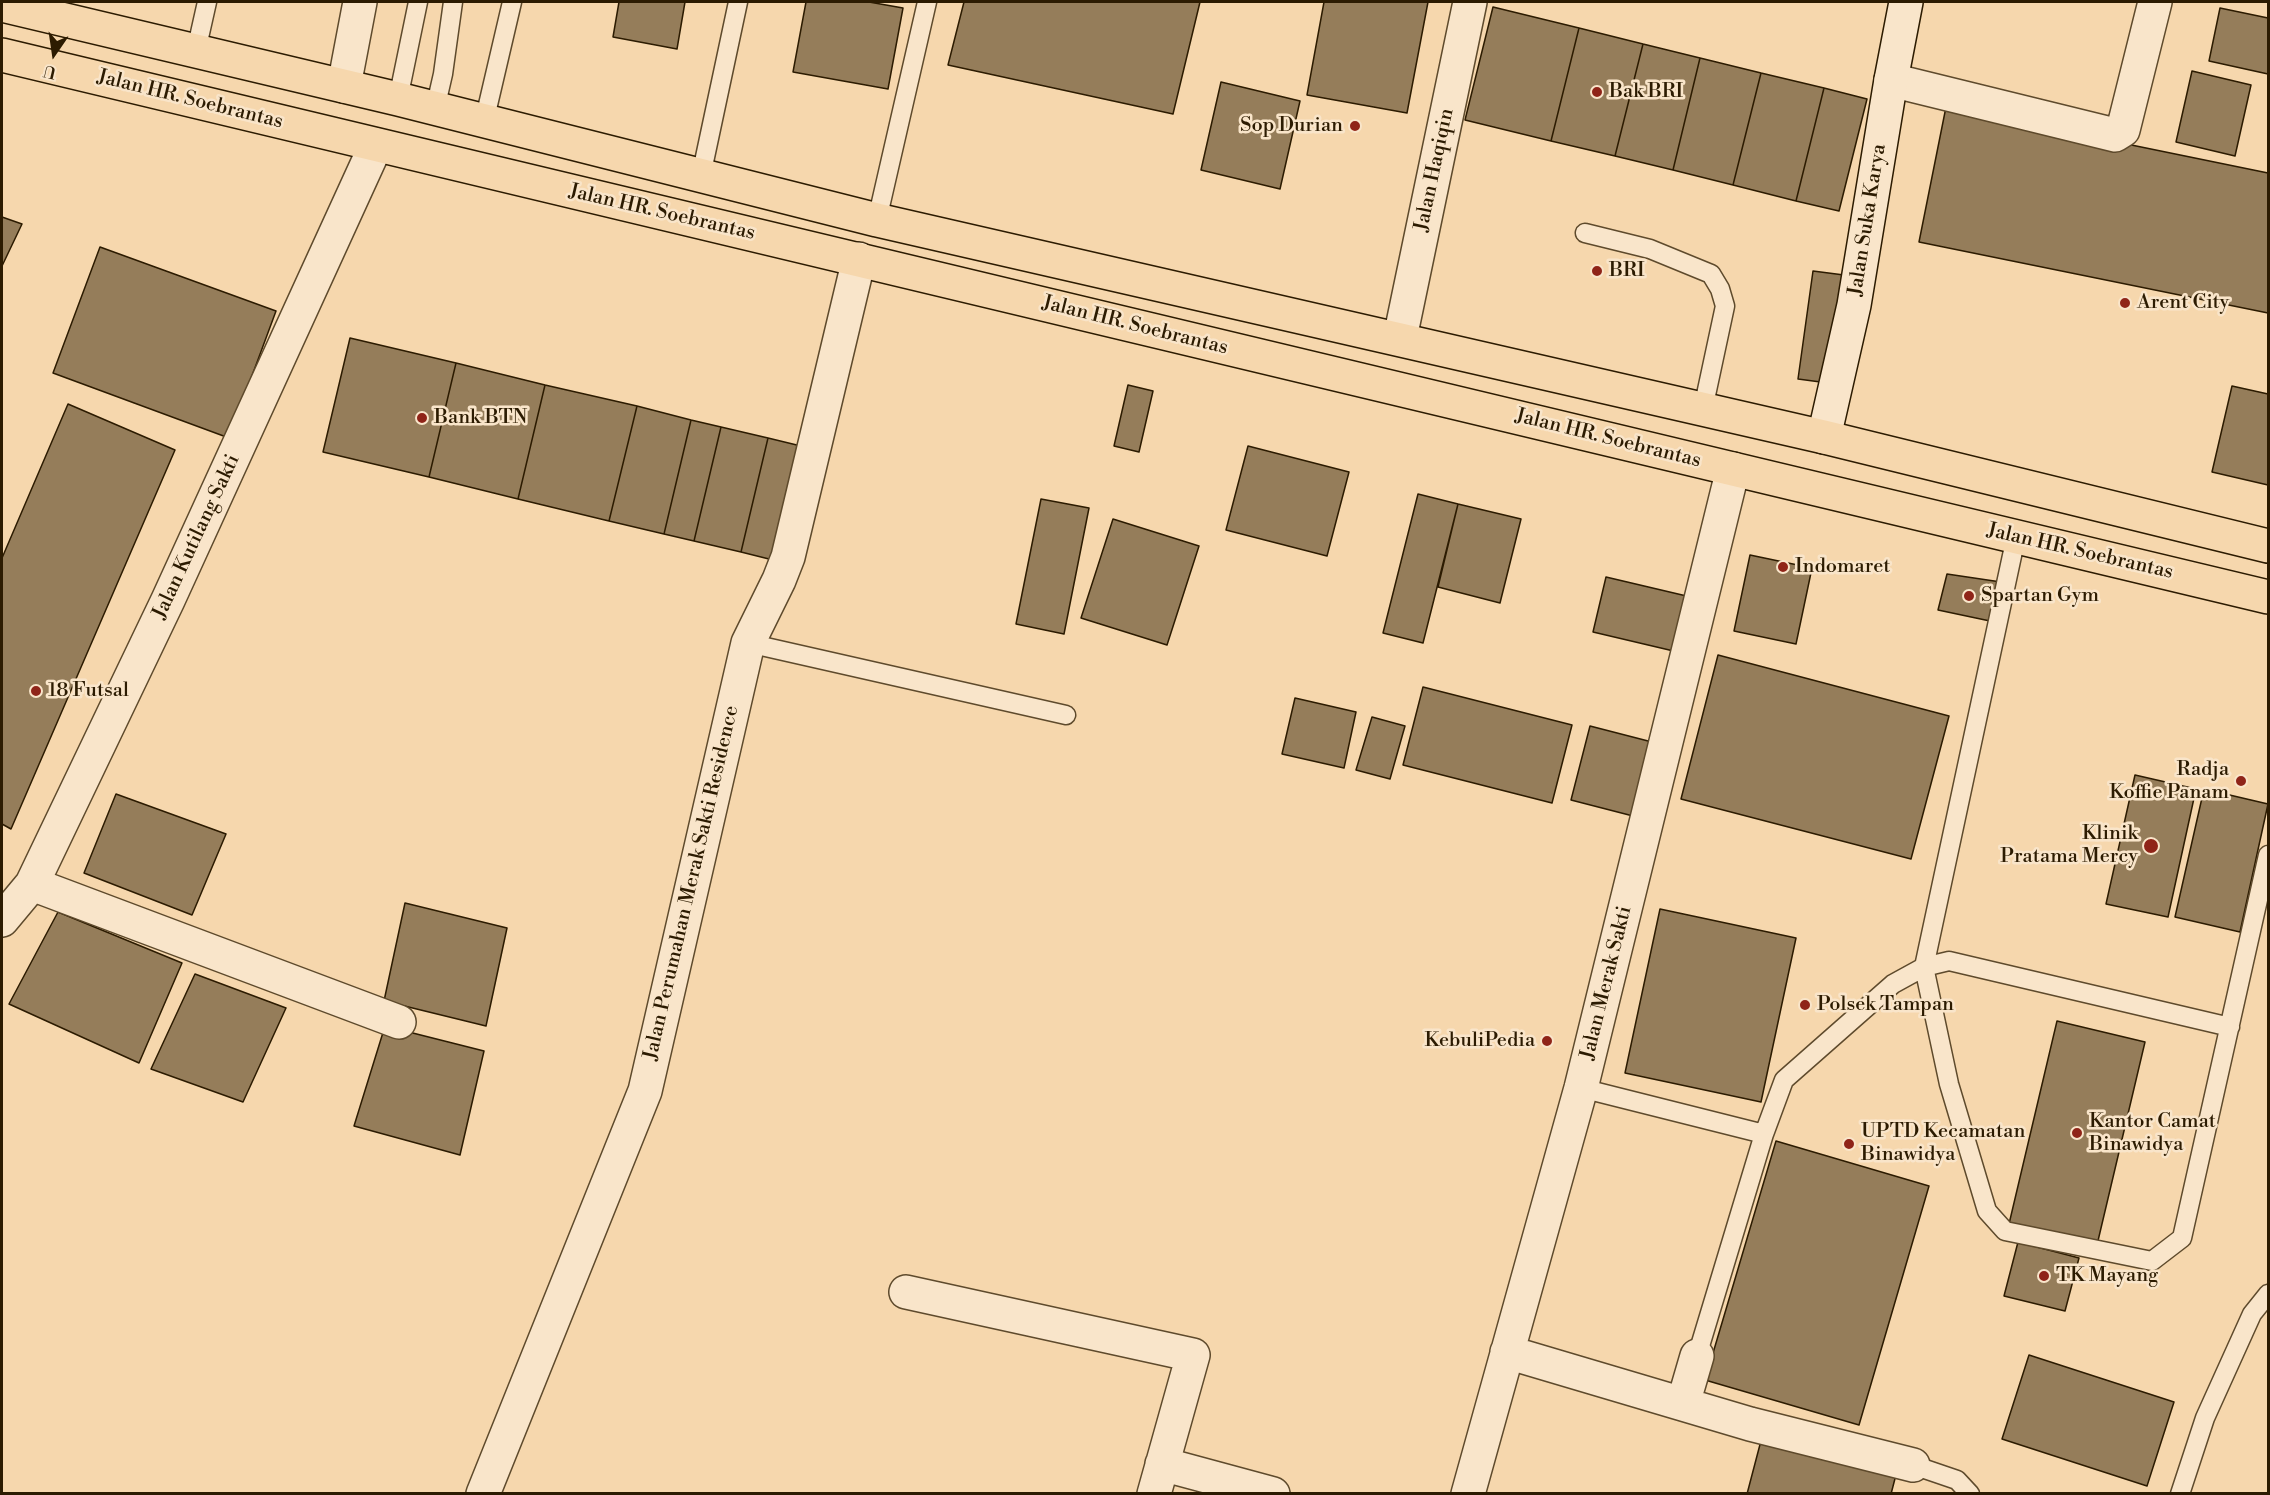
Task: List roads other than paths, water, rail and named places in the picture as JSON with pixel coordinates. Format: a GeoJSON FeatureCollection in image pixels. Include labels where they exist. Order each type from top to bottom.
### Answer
{"type":"FeatureCollection","features":[{"type":"Feature","properties":{"kind":"main road"},"geometry":{"type":"LineString","coordinates":[[2,5],[399,99],[877,220],[1824,437],[2268,546]]}},
{"type":"Feature","properties":{"kind":"main road","name":"Jalan HR. Soebrantas"},"geometry":{"type":"LineString","coordinates":[[2,55],[2268,597]]}},
{"type":"Feature","properties":{"kind":"street"},"geometry":{"type":"LineString","coordinates":[[344,86],[360,2]]}},
{"type":"Feature","properties":{"kind":"street","name":"Jalan Haqiqin"},"geometry":{"type":"LineString","coordinates":[[1400,338],[1470,2]]}},
{"type":"Feature","properties":{"kind":"street","name":"Jalan Suka Karya"},"geometry":{"type":"LineString","coordinates":[[1824,437],[1854,305],[1906,2]]}},
{"type":"Feature","properties":{"kind":"street"},"geometry":{"type":"LineString","coordinates":[[1891,80],[2115,135],[2123,130],[2156,2]]}},
{"type":"Feature","properties":{"kind":"street","name":"Jalan Kutilang Sakti"},"geometry":{"type":"LineString","coordinates":[[2,920],[32,884],[168,600],[376,145]]}},
{"type":"Feature","properties":{"kind":"street","name":"Jalan Perumahan Merak Sakti Residence"},"geometry":{"type":"LineString","coordinates":[[483,1494],[645,1091],[748,643],[788,557],[859,260]]}},
{"type":"Feature","properties":{"kind":"street","name":"Jalan Merak Sakti"},"geometry":{"type":"LineString","coordinates":[[1468,1494],[1581,1088],[1732,469]]}},
{"type":"Feature","properties":{"kind":"street"},"geometry":{"type":"LineString","coordinates":[[32,884],[399,1022]]}},
{"type":"Feature","properties":{"kind":"street"},"geometry":{"type":"LineString","coordinates":[[906,1292],[1193,1355],[1158,1479],[1273,1494]]}},
{"type":"Feature","properties":{"kind":"street"},"geometry":{"type":"LineString","coordinates":[[1507,1352],[1750,1424],[1913,1465]]}},
{"type":"Feature","properties":{"kind":"street"},"geometry":{"type":"LineString","coordinates":[[1683,1404],[1697,1356]]}},
{"type":"Feature","properties":{"kind":"lane"},"geometry":{"type":"LineString","coordinates":[[196,51],[207,2]]}},
{"type":"Feature","properties":{"kind":"lane"},"geometry":{"type":"LineString","coordinates":[[399,99],[418,2]]}},
{"type":"Feature","properties":{"kind":"lane"},"geometry":{"type":"LineString","coordinates":[[435,109],[443,74],[453,2]]}},
{"type":"Feature","properties":{"kind":"lane"},"geometry":{"type":"LineString","coordinates":[[484,122],[512,2]]}},
{"type":"Feature","properties":{"kind":"lane"},"geometry":{"type":"LineString","coordinates":[[701,176],[738,2]]}},
{"type":"Feature","properties":{"kind":"lane"},"geometry":{"type":"LineString","coordinates":[[877,220],[927,2]]}},
{"type":"Feature","properties":{"kind":"lane"},"geometry":{"type":"LineString","coordinates":[[1585,233],[1650,249],[1711,273],[1720,289],[1725,306],[1703,409]]}},
{"type":"Feature","properties":{"kind":"lane"},"geometry":{"type":"LineString","coordinates":[[2016,537],[1924,968],[1948,1084],[1987,1210],[2005,1231],[2152,1261],[2182,1238],[2268,855]]}},
{"type":"Feature","properties":{"kind":"lane"},"geometry":{"type":"LineString","coordinates":[[748,643],[1065,715]]}},
{"type":"Feature","properties":{"kind":"lane"},"geometry":{"type":"LineString","coordinates":[[1697,1356],[1764,1134],[1784,1080],[1893,984],[1924,968],[1949,961],[2230,1027]]}},
{"type":"Feature","properties":{"kind":"lane"},"geometry":{"type":"LineString","coordinates":[[1581,1088],[1764,1134]]}},
{"type":"Feature","properties":{"kind":"lane"},"geometry":{"type":"LineString","coordinates":[[2181,1494],[2205,1418],[2252,1314],[2268,1294]]}},
{"type":"Feature","properties":{"kind":"lane"},"geometry":{"type":"LineString","coordinates":[[1913,1465],[1957,1480],[1970,1494]]}},
{"type":"Feature","properties":{"kind":"place","name":"Bak BRI"},"geometry":{"type":"Point","coordinates":[1597,92]}},
{"type":"Feature","properties":{"kind":"place","name":"Sop Durian"},"geometry":{"type":"Point","coordinates":[1355,126]}},
{"type":"Feature","properties":{"kind":"place","name":"BRI"},"geometry":{"type":"Point","coordinates":[1597,271]}},
{"type":"Feature","properties":{"kind":"place","name":"Arent City"},"geometry":{"type":"Point","coordinates":[2125,303]}},
{"type":"Feature","properties":{"kind":"place","name":"Bank BTN"},"geometry":{"type":"Point","coordinates":[422,418]}},
{"type":"Feature","properties":{"kind":"place","name":"Indomaret"},"geometry":{"type":"Point","coordinates":[1783,567]}},
{"type":"Feature","properties":{"kind":"place","name":"Spartan Gym"},"geometry":{"type":"Point","coordinates":[1969,596]}},
{"type":"Feature","properties":{"kind":"place","name":"18 Futsal"},"geometry":{"type":"Point","coordinates":[36,691]}},
{"type":"Feature","properties":{"kind":"place","name":"Radja Koffie Panam"},"geometry":{"type":"Point","coordinates":[2241,781]}},
{"type":"Feature","properties":{"kind":"place","name":"Klinik Pratama Mercy"},"geometry":{"type":"Point","coordinates":[2151,846]}},
{"type":"Feature","properties":{"kind":"place","name":"Polsek Tampan"},"geometry":{"type":"Point","coordinates":[1805,1005]}},
{"type":"Feature","properties":{"kind":"place","name":"KebuliPedia"},"geometry":{"type":"Point","coordinates":[1547,1041]}},
{"type":"Feature","properties":{"kind":"place","name":"Kantor Camat Binawidya"},"geometry":{"type":"Point","coordinates":[2077,1133]}},
{"type":"Feature","properties":{"kind":"place","name":"UPTD Kecamatan Binawidya"},"geometry":{"type":"Point","coordinates":[1849,1144]}},
{"type":"Feature","properties":{"kind":"place","name":"TK Mayang"},"geometry":{"type":"Point","coordinates":[2044,1276]}}]}
